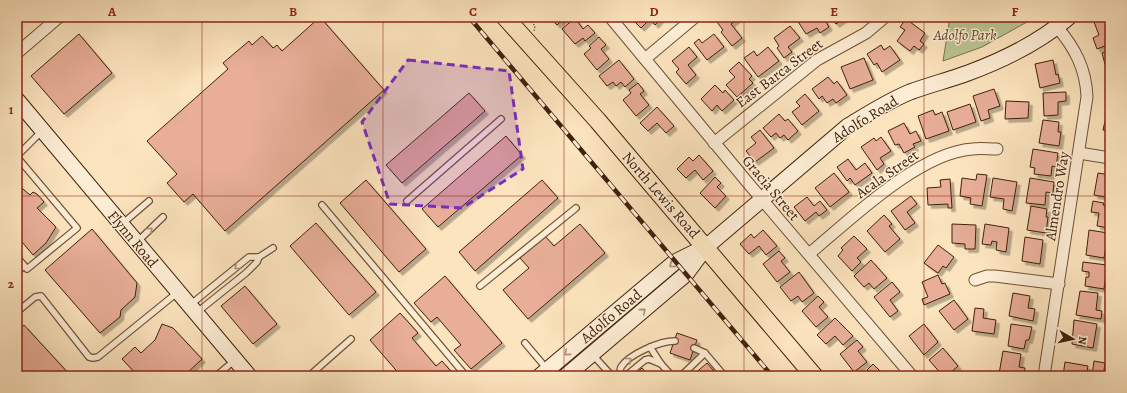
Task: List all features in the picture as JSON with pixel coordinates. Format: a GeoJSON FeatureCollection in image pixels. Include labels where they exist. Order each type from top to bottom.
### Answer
{"type":"FeatureCollection","features":[{"type":"Feature","properties":{"kind":"main road","name":"North Lewis Road"},"geometry":{"type":"LineString","coordinates":[[505,17],[598,121],[814,376]]}},
{"type":"Feature","properties":{"kind":"main road","name":"Adolfo Road"},"geometry":{"type":"LineString","coordinates":[[566,376],[686,274],[706,247],[827,143],[872,111],[910,92],[985,67],[1022,48],[1063,22]]}},
{"type":"Feature","properties":{"kind":"main road","name":"Flynn Road"},"geometry":{"type":"LineString","coordinates":[[17,100],[249,376]]}},
{"type":"Feature","properties":{"kind":"main road","name":"Adolfo Road"},"geometry":{"type":"LineString","coordinates":[[544,373],[675,262],[706,247]]}},
{"type":"Feature","properties":{"kind":"street"},"geometry":{"type":"LineString","coordinates":[[17,53],[59,17]]}},
{"type":"Feature","properties":{"kind":"street","name":"Gracia Street"},"geometry":{"type":"LineString","coordinates":[[610,17],[714,143],[912,376]]}},
{"type":"Feature","properties":{"kind":"street"},"geometry":{"type":"LineString","coordinates":[[645,59],[695,17]]}},
{"type":"Feature","properties":{"kind":"street","name":"East Barca Street"},"geometry":{"type":"LineString","coordinates":[[714,143],[817,60],[866,33],[885,17]]}},
{"type":"Feature","properties":{"kind":"street","name":"Almendro Way"},"geometry":{"type":"LineString","coordinates":[[1044,376],[1086,108],[1086,80],[1077,53],[1063,22]]}},
{"type":"Feature","properties":{"kind":"street","name":"Acala Street"},"geometry":{"type":"LineString","coordinates":[[809,254],[882,194],[921,167],[972,148],[996,149]]}},
{"type":"Feature","properties":{"kind":"street"},"geometry":{"type":"LineString","coordinates":[[1079,153],[1110,158]]}},
{"type":"Feature","properties":{"kind":"street"},"geometry":{"type":"LineString","coordinates":[[975,280],[987,276],[995,276],[1059,284]]}},
{"type":"Feature","properties":{"kind":"lane"},"geometry":{"type":"LineString","coordinates":[[407,201],[502,119]]}},
{"type":"Feature","properties":{"kind":"lane"},"geometry":{"type":"LineString","coordinates":[[17,257],[27,269],[77,228],[17,156],[42,131]]}},
{"type":"Feature","properties":{"kind":"lane"},"geometry":{"type":"LineString","coordinates":[[121,225],[149,201]]}},
{"type":"Feature","properties":{"kind":"lane"},"geometry":{"type":"LineString","coordinates":[[322,205],[466,376]]}},
{"type":"Feature","properties":{"kind":"lane"},"geometry":{"type":"LineString","coordinates":[[480,286],[576,208]]}},
{"type":"Feature","properties":{"kind":"lane"},"geometry":{"type":"LineString","coordinates":[[136,242],[163,217]]}},
{"type":"Feature","properties":{"kind":"lane"},"geometry":{"type":"LineString","coordinates":[[193,310],[249,257],[259,257],[273,248]]}},
{"type":"Feature","properties":{"kind":"lane"},"geometry":{"type":"LineString","coordinates":[[193,310],[246,273],[257,262],[259,257]]}},
{"type":"Feature","properties":{"kind":"lane"},"geometry":{"type":"LineString","coordinates":[[17,272],[24,266]]}},
{"type":"Feature","properties":{"kind":"lane"},"geometry":{"type":"LineString","coordinates":[[17,312],[35,297],[41,296],[89,356],[93,358],[98,357],[178,292]]}},
{"type":"Feature","properties":{"kind":"lane"},"geometry":{"type":"LineString","coordinates":[[309,376],[351,339]]}},
{"type":"Feature","properties":{"kind":"lane"},"geometry":{"type":"LineString","coordinates":[[661,364],[649,359],[645,360],[628,374],[619,376],[621,367],[640,351],[666,341],[675,341]]}},
{"type":"Feature","properties":{"kind":"lane"},"geometry":{"type":"LineString","coordinates":[[525,343],[544,373]]}},
{"type":"Feature","properties":{"kind":"lane"},"geometry":{"type":"LineString","coordinates":[[650,347],[661,364],[672,376]]}},
{"type":"Feature","properties":{"kind":"lane"},"geometry":{"type":"LineString","coordinates":[[694,348],[705,353],[722,373],[718,376]]}},
{"type":"Feature","properties":{"kind":"lane"},"geometry":{"type":"LineString","coordinates":[[681,376],[705,353]]}},
{"type":"Feature","properties":{"kind":"lane"},"geometry":{"type":"LineString","coordinates":[[592,354],[612,376]]}},
{"type":"Feature","properties":{"kind":"lane"},"geometry":{"type":"LineString","coordinates":[[216,376],[235,360]]}},
{"type":"Feature","properties":{"kind":"highlighted area"},"geometry":{"type":"Polygon","coordinates":[[[408,60],[509,71],[523,169],[462,208],[390,204],[362,122],[408,60]]]}},
{"type":"Feature","properties":{"kind":"green space","name":"Adolfo Park"},"geometry":{"type":"Polygon","coordinates":[[[950,17],[1036,17],[982,47],[943,61],[950,17]]]}},
{"type":"Feature","properties":{"kind":"building"},"geometry":{"type":"Polygon","coordinates":[[[320,17],[384,90],[225,231],[193,194],[184,202],[167,183],[177,174],[147,141],[228,69],[223,63],[249,41],[252,45],[262,36],[273,48],[277,45],[282,51],[320,17]]]}},
{"type":"Feature","properties":{"kind":"building"},"geometry":{"type":"Polygon","coordinates":[[[549,17],[566,17],[557,25],[549,17]]]}},
{"type":"Feature","properties":{"kind":"building"},"geometry":{"type":"Polygon","coordinates":[[[630,17],[662,17],[655,25],[650,19],[641,28],[630,17]]]}},
{"type":"Feature","properties":{"kind":"building"},"geometry":{"type":"Polygon","coordinates":[[[723,17],[739,17],[731,24],[742,38],[732,46],[721,32],[723,30],[717,22],[723,17]]]}},
{"type":"Feature","properties":{"kind":"building"},"geometry":{"type":"Polygon","coordinates":[[[803,17],[819,17],[820,19],[823,17],[829,27],[820,33],[817,28],[806,34],[797,20],[803,17]]]}},
{"type":"Feature","properties":{"kind":"building"},"geometry":{"type":"Polygon","coordinates":[[[830,17],[846,17],[836,24],[830,17]]]}},
{"type":"Feature","properties":{"kind":"building"},"geometry":{"type":"Polygon","coordinates":[[[1110,17],[1110,44],[1097,49],[1093,38],[1099,35],[1094,22],[1110,17]]]}},
{"type":"Feature","properties":{"kind":"building"},"geometry":{"type":"Polygon","coordinates":[[[575,18],[583,29],[588,25],[595,33],[585,41],[583,38],[575,44],[562,29],[575,18]]]}},
{"type":"Feature","properties":{"kind":"building"},"geometry":{"type":"Polygon","coordinates":[[[906,19],[925,33],[920,41],[924,44],[919,50],[914,46],[910,51],[897,41],[905,30],[900,27],[906,19]]]}},
{"type":"Feature","properties":{"kind":"building"},"geometry":{"type":"Polygon","coordinates":[[[790,26],[800,38],[788,47],[792,52],[784,58],[777,48],[779,46],[774,38],[790,26]]]}},
{"type":"Feature","properties":{"kind":"building"},"geometry":{"type":"Polygon","coordinates":[[[79,34],[112,73],[64,114],[31,76],[79,34]]]}},
{"type":"Feature","properties":{"kind":"building"},"geometry":{"type":"Polygon","coordinates":[[[714,34],[724,47],[707,60],[694,43],[699,39],[702,43],[714,34]]]}},
{"type":"Feature","properties":{"kind":"building"},"geometry":{"type":"Polygon","coordinates":[[[599,37],[606,45],[601,49],[609,59],[597,70],[584,54],[591,48],[589,46],[599,37]]]}},
{"type":"Feature","properties":{"kind":"building"},"geometry":{"type":"Polygon","coordinates":[[[881,45],[884,50],[890,46],[900,60],[882,72],[877,63],[874,65],[867,54],[881,45]]]}},
{"type":"Feature","properties":{"kind":"building"},"geometry":{"type":"Polygon","coordinates":[[[689,47],[697,57],[688,65],[696,75],[686,84],[676,72],[679,69],[672,61],[689,47]]]}},
{"type":"Feature","properties":{"kind":"building"},"geometry":{"type":"Polygon","coordinates":[[[768,47],[779,61],[758,77],[744,58],[754,51],[757,56],[768,47]]]}},
{"type":"Feature","properties":{"kind":"building"},"geometry":{"type":"Polygon","coordinates":[[[1110,51],[1110,67],[1106,68],[1102,53],[1110,51]]]}},
{"type":"Feature","properties":{"kind":"building"},"geometry":{"type":"Polygon","coordinates":[[[864,58],[873,80],[850,89],[841,67],[864,58]]]}},
{"type":"Feature","properties":{"kind":"building"},"geometry":{"type":"Polygon","coordinates":[[[619,60],[634,79],[625,87],[621,82],[616,86],[613,82],[607,86],[599,76],[619,60]]]}},
{"type":"Feature","properties":{"kind":"building"},"geometry":{"type":"Polygon","coordinates":[[[1053,60],[1056,75],[1058,74],[1060,83],[1040,88],[1035,64],[1053,60]]]}},
{"type":"Feature","properties":{"kind":"building"},"geometry":{"type":"Polygon","coordinates":[[[739,62],[752,76],[749,79],[753,83],[737,97],[726,85],[735,77],[729,71],[739,62]]]}},
{"type":"Feature","properties":{"kind":"building"},"geometry":{"type":"Polygon","coordinates":[[[828,77],[834,84],[837,81],[847,95],[836,103],[833,99],[827,103],[822,96],[819,99],[812,89],[828,77]]]}},
{"type":"Feature","properties":{"kind":"building"},"geometry":{"type":"Polygon","coordinates":[[[638,83],[644,91],[640,94],[649,105],[636,116],[623,100],[631,93],[629,90],[638,83]]]}},
{"type":"Feature","properties":{"kind":"building"},"geometry":{"type":"Polygon","coordinates":[[[715,85],[723,93],[725,90],[734,100],[722,111],[717,105],[712,111],[701,99],[715,85]]]}},
{"type":"Feature","properties":{"kind":"building"},"geometry":{"type":"Polygon","coordinates":[[[994,89],[1000,106],[988,110],[990,118],[981,121],[973,96],[994,89]]]}},
{"type":"Feature","properties":{"kind":"building"},"geometry":{"type":"Polygon","coordinates":[[[1066,92],[1066,101],[1058,102],[1058,115],[1044,116],[1043,93],[1066,92]]]}},
{"type":"Feature","properties":{"kind":"building"},"geometry":{"type":"Polygon","coordinates":[[[469,93],[485,111],[402,183],[386,165],[469,93]]]}},
{"type":"Feature","properties":{"kind":"building"},"geometry":{"type":"Polygon","coordinates":[[[805,94],[819,111],[802,125],[792,112],[800,106],[796,102],[805,94]]]}},
{"type":"Feature","properties":{"kind":"building"},"geometry":{"type":"Polygon","coordinates":[[[1006,101],[1029,102],[1028,118],[1005,119],[1006,101]]]}},
{"type":"Feature","properties":{"kind":"building"},"geometry":{"type":"Polygon","coordinates":[[[970,104],[976,122],[953,130],[947,112],[970,104]]]}},
{"type":"Feature","properties":{"kind":"building"},"geometry":{"type":"Polygon","coordinates":[[[657,107],[674,126],[666,133],[657,123],[648,131],[640,123],[657,107]]]}},
{"type":"Feature","properties":{"kind":"building"},"geometry":{"type":"Polygon","coordinates":[[[933,110],[935,115],[942,112],[949,131],[926,139],[918,116],[933,110]]]}},
{"type":"Feature","properties":{"kind":"building"},"geometry":{"type":"Polygon","coordinates":[[[779,114],[785,121],[788,119],[798,131],[788,140],[784,135],[780,138],[776,133],[771,137],[763,128],[779,114]]]}},
{"type":"Feature","properties":{"kind":"building"},"geometry":{"type":"Polygon","coordinates":[[[1106,117],[1110,117],[1110,141],[1105,140],[1107,131],[1103,130],[1106,117]]]}},
{"type":"Feature","properties":{"kind":"building"},"geometry":{"type":"Polygon","coordinates":[[[1043,120],[1059,122],[1058,132],[1061,132],[1059,146],[1039,143],[1043,120]]]}},
{"type":"Feature","properties":{"kind":"building"},"geometry":{"type":"Polygon","coordinates":[[[904,123],[910,134],[916,131],[921,141],[913,144],[915,147],[904,153],[899,144],[895,145],[888,131],[904,123]]]}},
{"type":"Feature","properties":{"kind":"building"},"geometry":{"type":"Polygon","coordinates":[[[760,130],[774,148],[755,162],[746,151],[756,143],[751,137],[760,130]]]}},
{"type":"Feature","properties":{"kind":"building"},"geometry":{"type":"Polygon","coordinates":[[[506,136],[522,155],[438,227],[422,209],[506,136]]]}},
{"type":"Feature","properties":{"kind":"building"},"geometry":{"type":"Polygon","coordinates":[[[881,137],[891,151],[880,158],[884,164],[877,170],[861,147],[874,138],[876,141],[881,137]]]}},
{"type":"Feature","properties":{"kind":"building"},"geometry":{"type":"Polygon","coordinates":[[[1033,149],[1058,153],[1056,167],[1052,166],[1051,176],[1034,174],[1035,168],[1030,167],[1033,149]]]}},
{"type":"Feature","properties":{"kind":"building"},"geometry":{"type":"Polygon","coordinates":[[[699,155],[713,171],[703,180],[695,170],[686,178],[677,169],[689,157],[693,161],[699,155]]]}},
{"type":"Feature","properties":{"kind":"building"},"geometry":{"type":"Polygon","coordinates":[[[848,159],[856,170],[865,163],[872,173],[855,185],[850,178],[847,181],[837,167],[848,159]]]}},
{"type":"Feature","properties":{"kind":"building"},"geometry":{"type":"Polygon","coordinates":[[[834,173],[849,192],[830,207],[815,188],[834,173]]]}},
{"type":"Feature","properties":{"kind":"building"},"geometry":{"type":"Polygon","coordinates":[[[1098,173],[1110,175],[1110,198],[1094,195],[1098,173]]]}},
{"type":"Feature","properties":{"kind":"building"},"geometry":{"type":"Polygon","coordinates":[[[977,174],[987,175],[982,206],[970,204],[971,198],[960,196],[962,178],[976,180],[977,174]]]}},
{"type":"Feature","properties":{"kind":"building"},"geometry":{"type":"Polygon","coordinates":[[[715,177],[721,183],[717,187],[726,196],[715,208],[700,193],[715,177]]]}},
{"type":"Feature","properties":{"kind":"building"},"geometry":{"type":"Polygon","coordinates":[[[993,178],[1017,182],[1012,211],[1003,209],[1004,199],[990,197],[993,178]]]}},
{"type":"Feature","properties":{"kind":"building"},"geometry":{"type":"Polygon","coordinates":[[[1030,178],[1054,182],[1053,193],[1046,192],[1045,205],[1026,203],[1030,178]]]}},
{"type":"Feature","properties":{"kind":"building"},"geometry":{"type":"Polygon","coordinates":[[[950,179],[952,208],[948,208],[948,204],[928,205],[927,188],[941,187],[940,180],[950,179]]]}},
{"type":"Feature","properties":{"kind":"building"},"geometry":{"type":"Polygon","coordinates":[[[366,180],[426,249],[399,272],[340,203],[366,180]]]}},
{"type":"Feature","properties":{"kind":"building"},"geometry":{"type":"Polygon","coordinates":[[[542,180],[558,198],[475,271],[459,252],[542,180]]]}},
{"type":"Feature","properties":{"kind":"building"},"geometry":{"type":"Polygon","coordinates":[[[17,184],[30,195],[33,192],[37,194],[44,202],[37,208],[56,227],[46,243],[33,255],[17,236],[17,184]]]}},
{"type":"Feature","properties":{"kind":"building"},"geometry":{"type":"Polygon","coordinates":[[[911,196],[917,204],[907,212],[915,223],[905,230],[891,211],[911,196]]]}},
{"type":"Feature","properties":{"kind":"building"},"geometry":{"type":"Polygon","coordinates":[[[807,197],[814,206],[820,201],[827,210],[819,216],[816,212],[805,221],[794,207],[807,197]]]}},
{"type":"Feature","properties":{"kind":"building"},"geometry":{"type":"Polygon","coordinates":[[[1093,201],[1110,206],[1110,228],[1097,226],[1099,213],[1091,212],[1093,201]]]}},
{"type":"Feature","properties":{"kind":"building"},"geometry":{"type":"Polygon","coordinates":[[[1031,206],[1047,209],[1046,217],[1048,217],[1046,233],[1027,230],[1031,206]]]}},
{"type":"Feature","properties":{"kind":"building"},"geometry":{"type":"Polygon","coordinates":[[[884,215],[892,224],[889,226],[900,239],[885,252],[867,231],[884,215]]]}},
{"type":"Feature","properties":{"kind":"building"},"geometry":{"type":"Polygon","coordinates":[[[316,223],[376,292],[349,315],[290,246],[316,223]]]}},
{"type":"Feature","properties":{"kind":"building"},"geometry":{"type":"Polygon","coordinates":[[[580,224],[605,253],[528,319],[503,290],[529,268],[520,258],[545,236],[554,246],[580,224]]]}},
{"type":"Feature","properties":{"kind":"building"},"geometry":{"type":"Polygon","coordinates":[[[952,224],[976,225],[975,249],[965,249],[965,244],[952,243],[952,224]]]}},
{"type":"Feature","properties":{"kind":"building"},"geometry":{"type":"Polygon","coordinates":[[[985,224],[1009,228],[1006,252],[996,250],[997,242],[992,241],[991,245],[982,244],[985,224]]]}},
{"type":"Feature","properties":{"kind":"building"},"geometry":{"type":"Polygon","coordinates":[[[92,229],[137,283],[135,297],[121,310],[120,317],[100,333],[45,270],[92,229]]]}},
{"type":"Feature","properties":{"kind":"building"},"geometry":{"type":"Polygon","coordinates":[[[763,230],[777,246],[766,255],[759,246],[749,254],[740,244],[751,234],[754,238],[763,230]]]}},
{"type":"Feature","properties":{"kind":"building"},"geometry":{"type":"Polygon","coordinates":[[[1089,230],[1108,233],[1104,258],[1086,255],[1089,230]]]}},
{"type":"Feature","properties":{"kind":"building"},"geometry":{"type":"Polygon","coordinates":[[[854,236],[867,249],[857,258],[861,262],[852,271],[838,256],[843,250],[841,248],[854,236]]]}},
{"type":"Feature","properties":{"kind":"building"},"geometry":{"type":"Polygon","coordinates":[[[1025,237],[1043,240],[1040,264],[1022,261],[1025,237]]]}},
{"type":"Feature","properties":{"kind":"building"},"geometry":{"type":"Polygon","coordinates":[[[938,245],[954,257],[946,268],[943,266],[938,273],[924,263],[938,245]]]}},
{"type":"Feature","properties":{"kind":"building"},"geometry":{"type":"Polygon","coordinates":[[[779,251],[785,258],[781,261],[790,272],[777,282],[763,264],[779,251]]]}},
{"type":"Feature","properties":{"kind":"building"},"geometry":{"type":"Polygon","coordinates":[[[871,260],[887,278],[874,289],[869,283],[864,287],[854,276],[871,260]]]}},
{"type":"Feature","properties":{"kind":"building"},"geometry":{"type":"Polygon","coordinates":[[[1083,262],[1107,265],[1104,289],[1085,286],[1086,277],[1089,277],[1089,272],[1082,271],[1083,262]]]}},
{"type":"Feature","properties":{"kind":"building"},"geometry":{"type":"Polygon","coordinates":[[[799,272],[814,293],[802,302],[798,296],[791,301],[780,287],[799,272]]]}},
{"type":"Feature","properties":{"kind":"building"},"geometry":{"type":"Polygon","coordinates":[[[938,275],[942,284],[945,283],[950,294],[924,305],[922,299],[928,297],[922,282],[938,275]]]}},
{"type":"Feature","properties":{"kind":"building"},"geometry":{"type":"Polygon","coordinates":[[[445,276],[502,343],[471,369],[454,350],[461,345],[437,317],[431,322],[414,303],[445,276]]]}},
{"type":"Feature","properties":{"kind":"building"},"geometry":{"type":"Polygon","coordinates":[[[892,282],[900,292],[890,300],[898,311],[890,317],[874,297],[892,282]]]}},
{"type":"Feature","properties":{"kind":"building"},"geometry":{"type":"Polygon","coordinates":[[[245,286],[277,324],[253,344],[221,306],[245,286]]]}},
{"type":"Feature","properties":{"kind":"building"},"geometry":{"type":"Polygon","coordinates":[[[1080,291],[1098,293],[1096,310],[1102,311],[1101,319],[1076,315],[1080,291]]]}},
{"type":"Feature","properties":{"kind":"building"},"geometry":{"type":"Polygon","coordinates":[[[1013,293],[1030,296],[1028,308],[1035,309],[1033,321],[1009,316],[1013,293]]]}},
{"type":"Feature","properties":{"kind":"building"},"geometry":{"type":"Polygon","coordinates":[[[818,296],[824,302],[819,307],[828,317],[816,327],[802,311],[818,296]]]}},
{"type":"Feature","properties":{"kind":"building"},"geometry":{"type":"Polygon","coordinates":[[[954,300],[968,319],[954,330],[939,311],[954,300]]]}},
{"type":"Feature","properties":{"kind":"building"},"geometry":{"type":"Polygon","coordinates":[[[975,308],[984,309],[983,318],[996,320],[994,334],[972,331],[975,308]]]}},
{"type":"Feature","properties":{"kind":"building"},"geometry":{"type":"Polygon","coordinates":[[[400,313],[418,333],[412,338],[436,366],[442,361],[455,376],[401,376],[370,340],[400,313]]]}},
{"type":"Feature","properties":{"kind":"building"},"geometry":{"type":"Polygon","coordinates":[[[835,318],[853,336],[843,345],[835,336],[826,344],[817,335],[835,318]]]}},
{"type":"Feature","properties":{"kind":"building"},"geometry":{"type":"Polygon","coordinates":[[[1074,320],[1097,324],[1093,348],[1072,344],[1074,320]]]}},
{"type":"Feature","properties":{"kind":"building"},"geometry":{"type":"Polygon","coordinates":[[[162,324],[173,328],[202,359],[184,376],[138,376],[122,359],[135,347],[141,353],[155,340],[162,324]]]}},
{"type":"Feature","properties":{"kind":"building"},"geometry":{"type":"Polygon","coordinates":[[[924,324],[938,342],[924,355],[909,336],[924,324]]]}},
{"type":"Feature","properties":{"kind":"building"},"geometry":{"type":"Polygon","coordinates":[[[1011,324],[1032,327],[1029,340],[1026,340],[1024,349],[1008,346],[1011,324]]]}},
{"type":"Feature","properties":{"kind":"building"},"geometry":{"type":"Polygon","coordinates":[[[24,325],[71,376],[17,376],[17,331],[24,325]]]}},
{"type":"Feature","properties":{"kind":"building"},"geometry":{"type":"Polygon","coordinates":[[[677,333],[697,340],[690,360],[670,353],[677,333]]]}},
{"type":"Feature","properties":{"kind":"building"},"geometry":{"type":"Polygon","coordinates":[[[857,340],[863,347],[858,351],[867,362],[854,372],[840,354],[857,340]]]}},
{"type":"Feature","properties":{"kind":"building"},"geometry":{"type":"Polygon","coordinates":[[[943,348],[958,366],[947,376],[943,376],[929,360],[943,348]]]}},
{"type":"Feature","properties":{"kind":"building"},"geometry":{"type":"Polygon","coordinates":[[[1003,351],[1021,354],[1019,367],[1025,368],[1024,376],[999,374],[1003,351]]]}},
{"type":"Feature","properties":{"kind":"building"},"geometry":{"type":"Polygon","coordinates":[[[1094,361],[1105,363],[1104,370],[1110,370],[1110,376],[1092,376],[1094,361]]]}},
{"type":"Feature","properties":{"kind":"building"},"geometry":{"type":"Polygon","coordinates":[[[1065,362],[1088,366],[1086,376],[1063,376],[1065,362]]]}},
{"type":"Feature","properties":{"kind":"building"},"geometry":{"type":"Polygon","coordinates":[[[707,363],[718,376],[692,376],[707,363]]]}},
{"type":"Feature","properties":{"kind":"building"},"geometry":{"type":"Polygon","coordinates":[[[873,364],[885,376],[867,376],[871,373],[867,370],[873,364]]]}},
{"type":"Feature","properties":{"kind":"building"},"geometry":{"type":"Polygon","coordinates":[[[642,368],[649,376],[633,376],[642,368]]]}},
{"type":"Feature","properties":{"kind":"railway"},"geometry":{"type":"LineString","coordinates":[[469,17],[772,376]]}}]}
